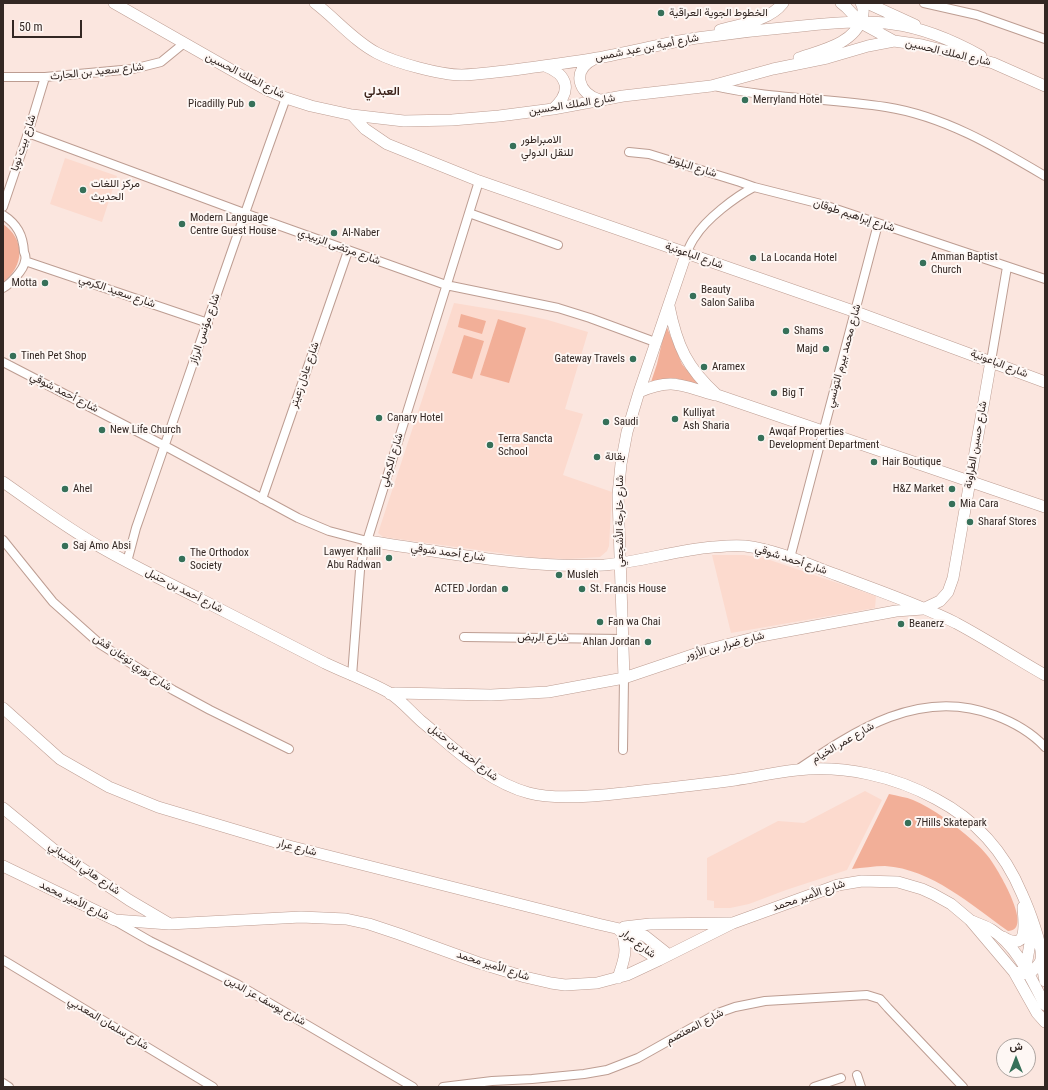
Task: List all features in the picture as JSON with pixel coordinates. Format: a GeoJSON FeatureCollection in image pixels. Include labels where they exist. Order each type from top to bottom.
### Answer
{"type":"FeatureCollection","features":[{"type":"Feature","properties":{"kind":"street","name":"شارع الملك الحسين"},"geometry":{"type":"LineString","coordinates":[[114,3],[183,44],[267,90],[286,98],[312,106],[352,115],[404,121],[452,120],[499,116],[554,109],[600,100],[711,86],[773,69],[827,58],[868,46],[894,41],[922,45],[993,63],[1045,86]]}},
{"type":"Feature","properties":{"kind":"street","name":"شارع أمية بن عبد شمس"},"geometry":{"type":"LineString","coordinates":[[315,3],[356,38],[377,53],[406,64],[442,73],[461,75],[545,66],[596,58],[696,38],[781,28],[860,23],[892,24],[930,33],[968,48],[993,63]]}},
{"type":"Feature","properties":{"kind":"street"},"geometry":{"type":"LineString","coordinates":[[696,38],[769,15],[777,10],[783,3]]}},
{"type":"Feature","properties":{"kind":"street"},"geometry":{"type":"LineString","coordinates":[[841,3],[846,6],[860,23],[894,41]]}},
{"type":"Feature","properties":{"kind":"street"},"geometry":{"type":"LineString","coordinates":[[773,69],[839,43],[852,36],[864,13],[861,3]]}},
{"type":"Feature","properties":{"kind":"street"},"geometry":{"type":"LineString","coordinates":[[867,3],[905,19],[930,33]]}},
{"type":"Feature","properties":{"kind":"street"},"geometry":{"type":"LineString","coordinates":[[924,3],[977,15],[1045,39]]}},
{"type":"Feature","properties":{"kind":"street","name":"شارع سعيد بن الحارث"},"geometry":{"type":"LineString","coordinates":[[3,77],[45,78],[133,69],[161,62],[183,44]]}},
{"type":"Feature","properties":{"kind":"street"},"geometry":{"type":"LineString","coordinates":[[596,58],[583,67],[580,80],[584,91],[600,100]]}},
{"type":"Feature","properties":{"kind":"street"},"geometry":{"type":"LineString","coordinates":[[545,66],[554,69],[561,75],[566,84],[564,96],[554,109]]}},
{"type":"Feature","properties":{"kind":"street","name":"شارع بيت نوبا"},"geometry":{"type":"LineString","coordinates":[[3,207],[45,78]]}},
{"type":"Feature","properties":{"kind":"street"},"geometry":{"type":"LineString","coordinates":[[711,86],[759,94],[887,107],[936,120],[1007,154],[1045,176]]}},
{"type":"Feature","properties":{"kind":"street","name":"شارع مؤنس الرزاز"},"geometry":{"type":"LineString","coordinates":[[127,562],[136,528],[208,323],[244,213],[286,98]]}},
{"type":"Feature","properties":{"kind":"street","name":"شارع الباعونية"},"geometry":{"type":"LineString","coordinates":[[352,115],[365,129],[387,144],[480,181],[856,312],[1045,382]]}},
{"type":"Feature","properties":{"kind":"street","name":"شارع مرتضى الزبيدي"},"geometry":{"type":"LineString","coordinates":[[28,133],[348,251],[446,285],[558,308],[655,342]]}},
{"type":"Feature","properties":{"kind":"street","name":"شارع البلوط"},"geometry":{"type":"LineString","coordinates":[[629,152],[649,154],[754,187]]}},
{"type":"Feature","properties":{"kind":"street","name":"شارع الكرملي"},"geometry":{"type":"LineString","coordinates":[[352,676],[360,570],[366,541],[480,181]]}},
{"type":"Feature","properties":{"kind":"street"},"geometry":{"type":"LineString","coordinates":[[686,254],[695,236],[709,221],[740,194],[754,187]]}},
{"type":"Feature","properties":{"kind":"street","name":"شارع إبراهيم طوقان"},"geometry":{"type":"LineString","coordinates":[[754,187],[821,204],[1045,279]]}},
{"type":"Feature","properties":{"kind":"street"},"geometry":{"type":"LineString","coordinates":[[469,213],[558,245]]}},
{"type":"Feature","properties":{"kind":"street"},"geometry":{"type":"LineString","coordinates":[[3,215],[12,220],[20,232],[24,247],[25,261],[18,275],[3,288]]}},
{"type":"Feature","properties":{"kind":"street","name":"شارع محمد بيرم التونسي"},"geometry":{"type":"LineString","coordinates":[[790,558],[878,224]]}},
{"type":"Feature","properties":{"kind":"street","name":"شارع عادل زعيتر"},"geometry":{"type":"LineString","coordinates":[[262,499],[348,251]]}},
{"type":"Feature","properties":{"kind":"street","name":"شارع خارجة الأشجعي"},"geometry":{"type":"LineString","coordinates":[[623,750],[624,678],[618,495],[619,476],[627,432],[639,392],[686,254]]}},
{"type":"Feature","properties":{"kind":"street","name":"شارع سعيد الكرمي"},"geometry":{"type":"LineString","coordinates":[[25,261],[208,323]]}},
{"type":"Feature","properties":{"kind":"street","name":"شارع حسين الطراونة"},"geometry":{"type":"LineString","coordinates":[[923,609],[940,601],[948,592],[950,586],[970,482],[1007,267]]}},
{"type":"Feature","properties":{"kind":"street"},"geometry":{"type":"LineString","coordinates":[[669,306],[675,334],[686,359],[698,375],[717,395]]}},
{"type":"Feature","properties":{"kind":"street","name":"شارع أحمد شوقي"},"geometry":{"type":"LineString","coordinates":[[3,362],[314,525],[366,541],[483,558],[540,564],[576,565],[620,563],[687,550],[736,546],[759,548],[790,558],[923,609]]}},
{"type":"Feature","properties":{"kind":"street"},"geometry":{"type":"LineString","coordinates":[[639,392],[654,386],[672,383],[683,385],[717,395],[1045,507]]}},
{"type":"Feature","properties":{"kind":"street","name":"شارع أحمد بن حنبل"},"geometry":{"type":"LineString","coordinates":[[3,482],[91,541],[127,562],[390,694],[491,777],[515,789],[533,795],[606,795],[723,781],[797,770],[828,769],[865,773],[899,782],[924,792],[972,822],[984,834],[1006,862],[1022,892],[1033,924],[1041,951],[1045,981]]}},
{"type":"Feature","properties":{"kind":"street","name":"شارع نوري توغان قش"},"geometry":{"type":"LineString","coordinates":[[3,540],[53,602],[100,644],[123,660],[179,694],[289,749]]}},
{"type":"Feature","properties":{"kind":"street"},"geometry":{"type":"LineString","coordinates":[[884,613],[890,606],[889,599],[886,594]]}},
{"type":"Feature","properties":{"kind":"street","name":"شارع ضرار بن الأزور"},"geometry":{"type":"LineString","coordinates":[[390,694],[491,695],[548,692],[624,678],[710,648],[761,636],[912,609],[923,609],[955,623],[1045,675]]}},
{"type":"Feature","properties":{"kind":"street","name":"شارع الربض"},"geometry":{"type":"LineString","coordinates":[[464,637],[622,639]]}},
{"type":"Feature","properties":{"kind":"street","name":"شارع عمر الخيام"},"geometry":{"type":"LineString","coordinates":[[797,770],[855,733],[893,716],[916,708],[935,706],[954,706],[988,712],[1019,726],[1045,747]]}},
{"type":"Feature","properties":{"kind":"street","name":"شارع عرار"},"geometry":{"type":"LineString","coordinates":[[3,708],[60,759],[109,787],[158,807],[289,846],[646,936],[669,955]]}},
{"type":"Feature","properties":{"kind":"street","name":"شارع هاني الشيباني"},"geometry":{"type":"LineString","coordinates":[[3,808],[53,849],[129,900],[169,924]]}},
{"type":"Feature","properties":{"kind":"street","name":"شارع الأمير محمد"},"geometry":{"type":"LineString","coordinates":[[3,866],[115,920],[169,924],[301,917],[346,919],[369,924],[478,963],[525,977],[551,983],[580,984],[618,978],[636,971],[733,923],[838,885],[850,882],[874,880],[898,882],[922,889],[951,904],[970,920],[1014,972],[1037,1013],[1045,1022]]}},
{"type":"Feature","properties":{"kind":"street"},"geometry":{"type":"LineString","coordinates":[[992,930],[1008,940],[1016,942],[1024,936],[1022,892]]}},
{"type":"Feature","properties":{"kind":"street","name":"شارع يوسف عز الدين"},"geometry":{"type":"LineString","coordinates":[[115,920],[150,941],[244,988],[413,1087]]}},
{"type":"Feature","properties":{"kind":"street","name":"شارع الأمير محمد"},"geometry":{"type":"LineString","coordinates":[[970,920],[992,930],[1009,945],[1027,972],[1045,1005]]}},
{"type":"Feature","properties":{"kind":"street"},"geometry":{"type":"LineString","coordinates":[[618,978],[625,958],[626,950],[626,942],[620,930],[650,924],[733,923]]}},
{"type":"Feature","properties":{"kind":"street","name":"شارع أحمد بن حنبل"},"geometry":{"type":"LineString","coordinates":[[1024,988],[1033,924]]}},
{"type":"Feature","properties":{"kind":"street","name":"شارع عرار"},"geometry":{"type":"LineString","coordinates":[[620,930],[639,947],[659,960]]}},
{"type":"Feature","properties":{"kind":"street"},"geometry":{"type":"LineString","coordinates":[[1014,972],[1027,972],[1039,964],[1041,959]]}},
{"type":"Feature","properties":{"kind":"street","name":"شارع سلمان المعدبي"},"geometry":{"type":"LineString","coordinates":[[3,960],[213,1087]]}},
{"type":"Feature","properties":{"kind":"street","name":"شارع المعتصم"},"geometry":{"type":"LineString","coordinates":[[443,1087],[492,1081],[584,1074],[607,1070],[638,1058],[718,1013],[735,1007],[765,1001],[867,995],[880,1000],[963,1087]]}},
{"type":"Feature","properties":{"kind":"street"},"geometry":{"type":"LineString","coordinates":[[857,1075],[861,1087]]}},
{"type":"Feature","properties":{"kind":"street"},"geometry":{"type":"LineString","coordinates":[[814,1087],[841,1078]]}},
{"type":"Feature","properties":{"kind":"street"},"geometry":{"type":"LineString","coordinates":[[3,1083],[9,1087]]}},
{"type":"Feature","properties":{"kind":"shaded area","name":"مركز اللغات الحديث"},"geometry":{"type":"Polygon","coordinates":[[[65,158],[117,176],[102,222],[50,204],[65,158]]]}},
{"type":"Feature","properties":{"kind":"shaded area"},"geometry":{"type":"Polygon","coordinates":[[[3,224],[15,237],[20,253],[15,268],[10,276],[3,282],[3,224]]]}},
{"type":"Feature","properties":{"kind":"shaded area","name":"Terra Sancta School"},"geometry":{"type":"Polygon","coordinates":[[[454,303],[521,314],[548,320],[588,332],[565,409],[583,414],[563,475],[612,492],[609,546],[607,551],[600,557],[567,559],[537,558],[383,537],[378,533],[454,303]]]}},
{"type":"Feature","properties":{"kind":"shaded area"},"geometry":{"type":"Polygon","coordinates":[[[461,314],[486,321],[482,334],[458,327],[461,314]]]}},
{"type":"Feature","properties":{"kind":"shaded area"},"geometry":{"type":"Polygon","coordinates":[[[498,319],[526,328],[509,383],[480,375],[498,319]]]}},
{"type":"Feature","properties":{"kind":"shaded area"},"geometry":{"type":"Polygon","coordinates":[[[666,325],[682,364],[699,385],[675,378],[651,382],[657,364],[666,325]]]}},
{"type":"Feature","properties":{"kind":"shaded area"},"geometry":{"type":"Polygon","coordinates":[[[464,335],[484,341],[472,379],[452,373],[464,335]]]}},
{"type":"Feature","properties":{"kind":"shaded area"},"geometry":{"type":"Polygon","coordinates":[[[712,555],[744,555],[764,558],[876,596],[875,608],[731,633],[712,555]]]}},
{"type":"Feature","properties":{"kind":"shaded area"},"geometry":{"type":"Polygon","coordinates":[[[865,791],[882,800],[847,870],[749,904],[730,908],[714,908],[714,901],[707,900],[707,858],[778,821],[804,823],[865,791]]]}},
{"type":"Feature","properties":{"kind":"shaded area"},"geometry":{"type":"Polygon","coordinates":[[[889,794],[921,803],[959,829],[990,858],[1008,890],[1017,912],[1018,922],[1015,929],[1008,931],[950,890],[919,874],[885,866],[852,869],[889,794]]]}},
{"type":"Feature","properties":{"kind":"place","name":"الخطوط الجوية العراقية"},"geometry":{"type":"Point","coordinates":[661,13]}},
{"type":"Feature","properties":{"kind":"place","name":"Merryland Hotel"},"geometry":{"type":"Point","coordinates":[745,100]}},
{"type":"Feature","properties":{"kind":"place","name":"Picadilly Pub"},"geometry":{"type":"Point","coordinates":[252,104]}},
{"type":"Feature","properties":{"kind":"place","name":"الامبراطور للنقل الدولي"},"geometry":{"type":"Point","coordinates":[513,146]}},
{"type":"Feature","properties":{"kind":"place","name":"مركز اللغات الحديث"},"geometry":{"type":"Point","coordinates":[83,190]}},
{"type":"Feature","properties":{"kind":"place","name":"Modern Language Centre Guest House"},"geometry":{"type":"Point","coordinates":[182,224]}},
{"type":"Feature","properties":{"kind":"place","name":"Al-Naber"},"geometry":{"type":"Point","coordinates":[334,233]}},
{"type":"Feature","properties":{"kind":"place","name":"La Locanda Hotel"},"geometry":{"type":"Point","coordinates":[753,258]}},
{"type":"Feature","properties":{"kind":"place","name":"Amman Baptist Church"},"geometry":{"type":"Point","coordinates":[923,263]}},
{"type":"Feature","properties":{"kind":"place","name":"Motta"},"geometry":{"type":"Point","coordinates":[45,283]}},
{"type":"Feature","properties":{"kind":"place","name":"Beauty Salon Saliba"},"geometry":{"type":"Point","coordinates":[693,296]}},
{"type":"Feature","properties":{"kind":"place","name":"Shams"},"geometry":{"type":"Point","coordinates":[786,331]}},
{"type":"Feature","properties":{"kind":"place","name":"Majd"},"geometry":{"type":"Point","coordinates":[826,349]}},
{"type":"Feature","properties":{"kind":"place","name":"Tineh Pet Shop"},"geometry":{"type":"Point","coordinates":[13,356]}},
{"type":"Feature","properties":{"kind":"place","name":"Gateway Travels"},"geometry":{"type":"Point","coordinates":[633,359]}},
{"type":"Feature","properties":{"kind":"place","name":"Aramex"},"geometry":{"type":"Point","coordinates":[704,367]}},
{"type":"Feature","properties":{"kind":"place","name":"Big T"},"geometry":{"type":"Point","coordinates":[774,393]}},
{"type":"Feature","properties":{"kind":"place","name":"Canary Hotel"},"geometry":{"type":"Point","coordinates":[379,418]}},
{"type":"Feature","properties":{"kind":"place","name":"Kulliyat Ash Sharia"},"geometry":{"type":"Point","coordinates":[675,419]}},
{"type":"Feature","properties":{"kind":"place","name":"Saudi"},"geometry":{"type":"Point","coordinates":[606,422]}},
{"type":"Feature","properties":{"kind":"place","name":"New Life Church"},"geometry":{"type":"Point","coordinates":[102,430]}},
{"type":"Feature","properties":{"kind":"place","name":"Awqaf Properties Development Department"},"geometry":{"type":"Point","coordinates":[761,438]}},
{"type":"Feature","properties":{"kind":"place","name":"Terra Sancta School"},"geometry":{"type":"Point","coordinates":[490,445]}},
{"type":"Feature","properties":{"kind":"place","name":"بقالة"},"geometry":{"type":"Point","coordinates":[597,457]}},
{"type":"Feature","properties":{"kind":"place","name":"Hair Boutique"},"geometry":{"type":"Point","coordinates":[874,462]}},
{"type":"Feature","properties":{"kind":"place","name":"Ahel"},"geometry":{"type":"Point","coordinates":[65,489]}},
{"type":"Feature","properties":{"kind":"place","name":"H&Z Market"},"geometry":{"type":"Point","coordinates":[952,489]}},
{"type":"Feature","properties":{"kind":"place","name":"Mia Cara"},"geometry":{"type":"Point","coordinates":[952,504]}},
{"type":"Feature","properties":{"kind":"place","name":"Sharaf Stores"},"geometry":{"type":"Point","coordinates":[970,522]}},
{"type":"Feature","properties":{"kind":"place","name":"Saj Amo Absi"},"geometry":{"type":"Point","coordinates":[65,546]}},
{"type":"Feature","properties":{"kind":"place","name":"Lawyer Khalil Abu Radwan"},"geometry":{"type":"Point","coordinates":[389,558]}},
{"type":"Feature","properties":{"kind":"place","name":"The Orthodox Society"},"geometry":{"type":"Point","coordinates":[182,559]}},
{"type":"Feature","properties":{"kind":"place","name":"Musleh"},"geometry":{"type":"Point","coordinates":[559,575]}},
{"type":"Feature","properties":{"kind":"place","name":"ACTED Jordan"},"geometry":{"type":"Point","coordinates":[505,589]}},
{"type":"Feature","properties":{"kind":"place","name":"St. Francis House"},"geometry":{"type":"Point","coordinates":[582,589]}},
{"type":"Feature","properties":{"kind":"place","name":"Fan wa Chai"},"geometry":{"type":"Point","coordinates":[600,622]}},
{"type":"Feature","properties":{"kind":"place","name":"Beanerz"},"geometry":{"type":"Point","coordinates":[901,624]}},
{"type":"Feature","properties":{"kind":"place","name":"Ahlan Jordan"},"geometry":{"type":"Point","coordinates":[648,642]}},
{"type":"Feature","properties":{"kind":"place","name":"7Hills Skatepark"},"geometry":{"type":"Point","coordinates":[908,823]}},
{"type":"Feature","properties":{"kind":"district","name":"العبدلي"},"geometry":{"type":"Point","coordinates":[382,92]}}]}
